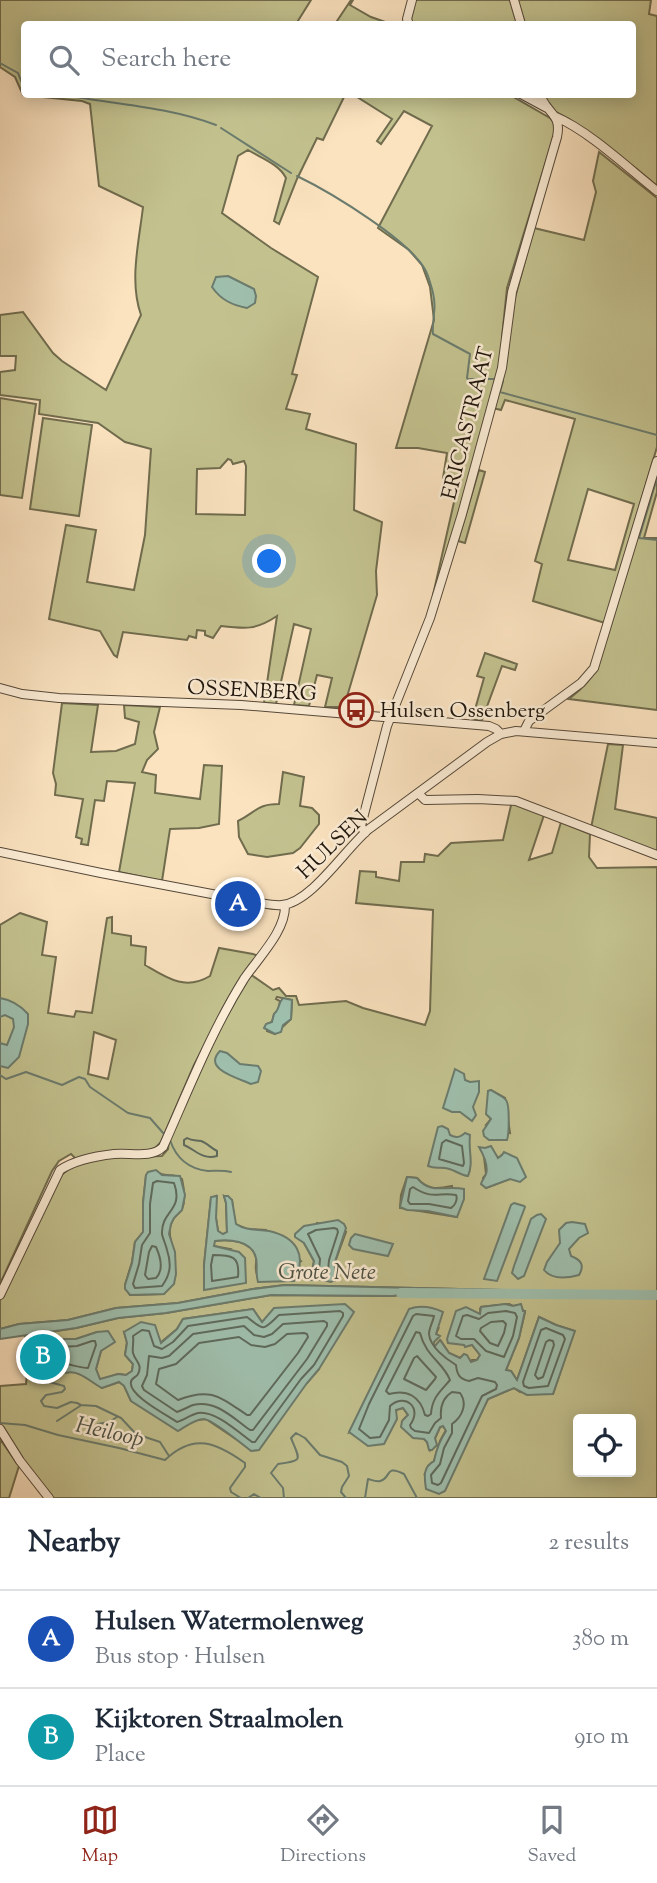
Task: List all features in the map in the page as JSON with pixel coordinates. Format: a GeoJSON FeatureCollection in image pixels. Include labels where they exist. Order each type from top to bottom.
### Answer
{"type":"FeatureCollection","features":[{"type":"Feature","properties":{"kind":"street"},"geometry":{"type":"LineString","coordinates":[[408,21],[412,0]]}},
{"type":"Feature","properties":{"kind":"street"},"geometry":{"type":"LineString","coordinates":[[514,0],[520,21]]}},
{"type":"Feature","properties":{"kind":"street"},"geometry":{"type":"LineString","coordinates":[[529,98],[581,131],[657,191]]}},
{"type":"Feature","properties":{"kind":"street"},"geometry":{"type":"LineString","coordinates":[[542,98],[547,108]]}},
{"type":"Feature","properties":{"kind":"street","name":"ERICASTRAAT"},"geometry":{"type":"LineString","coordinates":[[365,833],[362,822],[387,726],[440,592],[496,396],[505,352],[512,292],[557,137],[559,123],[556,117]]}},
{"type":"Feature","properties":{"kind":"street"},"geometry":{"type":"LineString","coordinates":[[524,731],[529,721],[581,683],[594,668],[657,461]]}},
{"type":"Feature","properties":{"kind":"street","name":"OSSENBERG"},"geometry":{"type":"LineString","coordinates":[[0,688],[22,694],[58,698],[241,705],[489,726],[501,734]]}},
{"type":"Feature","properties":{"kind":"street"},"geometry":{"type":"LineString","coordinates":[[501,734],[524,731],[657,743]]}},
{"type":"Feature","properties":{"kind":"street","name":"HULSEN"},"geometry":{"type":"LineString","coordinates":[[285,905],[310,891],[365,833],[501,734]]}},
{"type":"Feature","properties":{"kind":"street"},"geometry":{"type":"LineString","coordinates":[[418,793],[425,800],[516,801],[657,855]]}},
{"type":"Feature","properties":{"kind":"street"},"geometry":{"type":"LineString","coordinates":[[0,852],[271,905],[285,905],[284,918],[279,928],[244,979],[198,1065],[163,1147],[152,1153],[114,1154],[79,1161],[60,1170],[0,1295]]}},
{"type":"Feature","properties":{"kind":"street"},"geometry":{"type":"LineString","coordinates":[[0,1429],[20,1461],[50,1498]]}},
{"type":"Feature","properties":{"kind":"shaded area"},"geometry":{"type":"Polygon","coordinates":[[[0,0],[311,0],[298,21],[21,21],[21,90],[15,77],[0,67],[0,0]]]}},
{"type":"Feature","properties":{"kind":"shaded area"},"geometry":{"type":"Polygon","coordinates":[[[353,0],[350,5],[382,21],[337,21],[353,0]]]}},
{"type":"Feature","properties":{"kind":"shaded area"},"geometry":{"type":"Polygon","coordinates":[[[414,0],[651,0],[649,14],[657,16],[657,188],[569,119],[556,112],[549,103],[532,98],[636,98],[636,21],[410,20],[414,0]]]}},
{"type":"Feature","properties":{"kind":"shaded area"},"geometry":{"type":"Polygon","coordinates":[[[52,98],[344,98],[323,140],[317,138],[279,224],[274,221],[286,178],[274,165],[248,150],[238,156],[222,213],[318,277],[292,374],[297,375],[286,409],[310,414],[306,429],[356,444],[354,510],[382,522],[376,571],[377,595],[344,707],[325,707],[332,678],[317,675],[309,706],[294,705],[311,629],[294,624],[276,704],[264,703],[277,616],[263,624],[250,627],[221,626],[213,638],[205,635],[205,631],[197,630],[196,638],[189,636],[187,640],[123,632],[117,657],[100,631],[49,619],[66,525],[96,530],[87,582],[134,590],[145,535],[151,449],[125,442],[98,423],[39,414],[40,400],[0,395],[0,372],[15,370],[16,356],[0,356],[0,315],[23,312],[53,353],[106,390],[141,315],[135,275],[143,207],[99,186],[90,104],[52,98]],[[228,459],[220,468],[197,469],[196,514],[245,515],[246,466],[244,461],[233,464],[228,459]]]}},
{"type":"Feature","properties":{"kind":"shaded area"},"geometry":{"type":"Polygon","coordinates":[[[359,98],[515,98],[556,124],[507,288],[502,337],[534,228],[584,240],[596,192],[593,181],[599,152],[657,198],[657,447],[605,623],[533,601],[542,564],[535,561],[575,419],[505,400],[501,410],[489,407],[433,595],[459,480],[443,478],[447,453],[418,448],[396,448],[434,320],[430,287],[422,265],[409,250],[378,228],[432,126],[404,111],[381,144],[377,141],[392,119],[359,98]],[[588,489],[568,560],[615,570],[634,504],[588,489]]]}},
{"type":"Feature","properties":{"kind":"shaded area"},"geometry":{"type":"Polygon","coordinates":[[[0,398],[36,404],[22,498],[0,495],[0,398]]]}},
{"type":"Feature","properties":{"kind":"shaded area"},"geometry":{"type":"Polygon","coordinates":[[[43,418],[92,425],[79,516],[30,509],[43,418]]]}},
{"type":"Feature","properties":{"kind":"shaded area"},"geometry":{"type":"Polygon","coordinates":[[[479,470],[485,472],[465,543],[458,541],[479,470]]]}},
{"type":"Feature","properties":{"kind":"shaded area"},"geometry":{"type":"Polygon","coordinates":[[[657,471],[657,492],[644,538],[657,538],[657,710],[569,699],[586,683],[599,664],[657,471]]]}},
{"type":"Feature","properties":{"kind":"shaded area"},"geometry":{"type":"Polygon","coordinates":[[[485,653],[517,664],[515,670],[502,666],[482,720],[472,720],[484,678],[477,676],[485,653]]]}},
{"type":"Feature","properties":{"kind":"shaded area"},"geometry":{"type":"Polygon","coordinates":[[[62,703],[98,705],[91,752],[116,751],[135,744],[139,722],[125,718],[124,705],[160,707],[154,732],[158,749],[147,760],[142,772],[156,775],[155,793],[200,799],[204,765],[222,766],[219,824],[170,829],[162,881],[119,872],[135,783],[107,781],[104,801],[95,800],[88,845],[81,844],[82,839],[76,837],[83,799],[55,795],[53,773],[62,703]]]}},
{"type":"Feature","properties":{"kind":"shaded area"},"geometry":{"type":"Polygon","coordinates":[[[608,744],[623,745],[615,809],[657,818],[657,852],[591,828],[608,744]]]}},
{"type":"Feature","properties":{"kind":"shaded area"},"geometry":{"type":"Polygon","coordinates":[[[283,772],[304,777],[300,806],[312,808],[319,815],[319,824],[293,853],[267,857],[248,854],[239,837],[238,821],[261,807],[279,804],[283,772]]]}},
{"type":"Feature","properties":{"kind":"shaded area"},"geometry":{"type":"Polygon","coordinates":[[[512,801],[544,815],[529,860],[552,853],[561,822],[590,834],[589,857],[597,868],[657,867],[657,1498],[53,1498],[9,1441],[0,1422],[0,1386],[26,1384],[29,1353],[25,1336],[118,1318],[166,1313],[271,1295],[569,1295],[503,1290],[285,1285],[178,1303],[116,1308],[68,1320],[19,1324],[0,1329],[0,1298],[59,1178],[79,1164],[93,1160],[162,1156],[168,1149],[169,1141],[214,1039],[250,974],[273,990],[279,988],[286,996],[296,996],[299,1005],[346,1001],[425,1025],[430,1011],[433,910],[356,903],[360,871],[376,872],[376,877],[399,881],[401,862],[424,862],[425,854],[438,856],[451,843],[503,840],[512,801]],[[276,999],[280,1001],[278,1011],[272,1022],[267,1024],[267,1031],[275,1034],[291,1019],[292,1000],[276,999]],[[488,1091],[491,1119],[486,1125],[510,1133],[505,1098],[488,1091]],[[494,1154],[484,1157],[486,1174],[483,1178],[486,1188],[510,1179],[502,1155],[498,1158],[494,1154]],[[158,1173],[146,1175],[143,1232],[135,1242],[125,1285],[130,1295],[164,1294],[171,1241],[170,1226],[184,1202],[182,1179],[158,1173]],[[407,1177],[400,1208],[457,1217],[452,1186],[433,1188],[417,1178],[407,1177]],[[216,1196],[211,1198],[204,1265],[230,1249],[214,1246],[214,1241],[220,1240],[239,1242],[254,1251],[259,1281],[267,1281],[301,1261],[266,1230],[247,1229],[235,1224],[232,1200],[224,1196],[227,1232],[223,1235],[218,1231],[216,1196]],[[317,1223],[304,1243],[314,1261],[312,1271],[318,1279],[335,1281],[335,1262],[346,1232],[317,1223]],[[509,1304],[480,1309],[481,1315],[453,1343],[472,1345],[480,1355],[477,1360],[471,1362],[476,1366],[470,1375],[463,1371],[469,1361],[449,1353],[441,1341],[435,1346],[433,1342],[439,1336],[436,1334],[439,1327],[350,1432],[396,1416],[396,1410],[403,1408],[408,1415],[404,1419],[427,1442],[430,1450],[440,1427],[443,1426],[446,1430],[434,1461],[424,1475],[473,1429],[488,1399],[514,1388],[520,1392],[553,1394],[574,1331],[539,1317],[517,1380],[511,1371],[506,1370],[519,1338],[525,1312],[518,1305],[509,1304]],[[253,1309],[183,1319],[177,1329],[160,1343],[124,1332],[127,1342],[125,1355],[133,1364],[132,1371],[126,1375],[118,1374],[100,1380],[96,1369],[101,1351],[97,1332],[76,1339],[57,1340],[72,1371],[102,1388],[119,1382],[124,1385],[131,1401],[197,1420],[206,1419],[236,1439],[307,1383],[319,1369],[262,1322],[253,1309]]]}},
{"type":"Feature","properties":{"kind":"shaded area"},"geometry":{"type":"Polygon","coordinates":[[[20,913],[47,922],[42,955],[56,957],[48,1013],[74,1017],[76,1011],[92,1013],[107,918],[112,917],[112,933],[131,936],[131,945],[146,947],[145,965],[176,981],[192,982],[210,976],[219,948],[258,956],[221,1014],[194,1065],[161,1142],[150,1150],[76,1159],[71,1154],[59,1161],[0,1284],[0,925],[20,913]],[[94,1032],[88,1074],[108,1079],[116,1040],[94,1032]]]}},
{"type":"Feature","properties":{"kind":"shaded area"},"geometry":{"type":"Polygon","coordinates":[[[0,1439],[19,1466],[9,1498],[0,1498],[0,1439]]]}},
{"type":"Feature","properties":{"kind":"water"},"geometry":{"type":"Polygon","coordinates":[[[228,276],[254,289],[255,303],[247,308],[219,295],[212,287],[216,277],[228,276]]]}},
{"type":"Feature","properties":{"kind":"water"},"geometry":{"type":"Polygon","coordinates":[[[0,998],[16,1003],[28,1014],[19,1057],[8,1068],[0,1066],[0,1043],[7,1045],[14,1027],[13,1019],[5,1015],[0,1017],[0,998]]]}},
{"type":"Feature","properties":{"kind":"water"},"geometry":{"type":"Polygon","coordinates":[[[283,998],[292,1000],[291,1019],[283,1025],[281,1032],[275,1034],[264,1028],[272,1022],[283,998]]]}},
{"type":"Feature","properties":{"kind":"water"},"geometry":{"type":"Polygon","coordinates":[[[220,1051],[227,1053],[240,1064],[258,1066],[261,1071],[258,1082],[251,1084],[218,1068],[215,1063],[220,1051]]]}},
{"type":"Feature","properties":{"kind":"water"},"geometry":{"type":"Polygon","coordinates":[[[455,1069],[464,1074],[465,1080],[479,1081],[479,1092],[473,1107],[476,1115],[472,1121],[460,1112],[443,1108],[455,1069]]]}},
{"type":"Feature","properties":{"kind":"water"},"geometry":{"type":"Polygon","coordinates":[[[488,1091],[503,1097],[507,1103],[507,1140],[489,1140],[484,1136],[483,1131],[491,1119],[486,1114],[488,1091]]]}},
{"type":"Feature","properties":{"kind":"water"},"geometry":{"type":"Polygon","coordinates":[[[442,1126],[454,1137],[465,1133],[470,1135],[471,1166],[468,1176],[428,1166],[438,1127],[442,1126]]]}},
{"type":"Feature","properties":{"kind":"water"},"geometry":{"type":"Polygon","coordinates":[[[491,1146],[498,1158],[504,1152],[517,1158],[526,1177],[520,1182],[510,1179],[486,1188],[481,1184],[487,1167],[479,1147],[491,1146]]]}},
{"type":"Feature","properties":{"kind":"water"},"geometry":{"type":"Polygon","coordinates":[[[156,1170],[162,1175],[180,1176],[185,1195],[182,1210],[174,1218],[169,1234],[175,1252],[174,1284],[164,1294],[130,1295],[125,1285],[135,1242],[143,1232],[146,1175],[156,1170]]]}},
{"type":"Feature","properties":{"kind":"water"},"geometry":{"type":"Polygon","coordinates":[[[407,1177],[417,1178],[433,1188],[464,1189],[464,1199],[457,1217],[400,1207],[407,1177]]]}},
{"type":"Feature","properties":{"kind":"water"},"geometry":{"type":"Polygon","coordinates":[[[217,1196],[218,1231],[223,1234],[227,1232],[224,1196],[228,1196],[232,1200],[236,1224],[278,1234],[297,1248],[300,1263],[294,1281],[258,1282],[256,1258],[250,1247],[239,1242],[220,1240],[215,1241],[214,1246],[239,1252],[245,1258],[246,1283],[204,1290],[211,1197],[217,1196]]]}},
{"type":"Feature","properties":{"kind":"water"},"geometry":{"type":"Polygon","coordinates":[[[514,1203],[525,1207],[497,1281],[484,1279],[511,1205],[514,1203]]]}},
{"type":"Feature","properties":{"kind":"water"},"geometry":{"type":"Polygon","coordinates":[[[541,1214],[546,1219],[524,1276],[518,1279],[512,1273],[514,1266],[531,1219],[541,1214]]]}},
{"type":"Feature","properties":{"kind":"water"},"geometry":{"type":"Polygon","coordinates":[[[338,1220],[346,1228],[335,1262],[336,1279],[331,1282],[311,1280],[314,1261],[304,1243],[295,1237],[295,1234],[304,1226],[338,1220]]]}},
{"type":"Feature","properties":{"kind":"water"},"geometry":{"type":"Polygon","coordinates":[[[566,1223],[585,1224],[588,1233],[569,1249],[571,1256],[581,1263],[581,1271],[579,1275],[570,1277],[551,1275],[544,1270],[560,1243],[559,1230],[566,1223]]]}},
{"type":"Feature","properties":{"kind":"water"},"geometry":{"type":"Polygon","coordinates":[[[355,1234],[393,1244],[388,1256],[353,1249],[349,1245],[355,1234]]]}},
{"type":"Feature","properties":{"kind":"water"},"geometry":{"type":"Polygon","coordinates":[[[285,1285],[503,1290],[591,1295],[271,1295],[0,1339],[0,1329],[19,1324],[68,1320],[116,1308],[178,1303],[285,1285]]]}},
{"type":"Feature","properties":{"kind":"water"},"geometry":{"type":"Polygon","coordinates":[[[345,1304],[354,1312],[319,1369],[259,1450],[251,1451],[204,1419],[178,1431],[131,1401],[119,1382],[102,1388],[80,1374],[66,1373],[52,1359],[52,1350],[57,1339],[76,1339],[108,1331],[115,1342],[101,1351],[96,1369],[100,1379],[118,1374],[126,1375],[132,1371],[133,1364],[125,1355],[127,1343],[124,1332],[141,1322],[155,1325],[161,1343],[177,1329],[183,1319],[253,1309],[262,1322],[274,1308],[345,1304]]]}},
{"type":"Feature","properties":{"kind":"water"},"geometry":{"type":"Polygon","coordinates":[[[521,1304],[525,1311],[519,1338],[506,1370],[511,1371],[517,1380],[539,1317],[575,1331],[553,1394],[527,1395],[514,1388],[488,1399],[445,1491],[439,1494],[426,1489],[425,1480],[426,1469],[434,1461],[446,1431],[443,1426],[435,1438],[437,1445],[432,1450],[429,1450],[424,1439],[413,1438],[401,1427],[402,1421],[408,1415],[403,1408],[396,1410],[397,1419],[384,1444],[368,1446],[349,1432],[409,1309],[426,1307],[443,1312],[436,1334],[440,1336],[434,1345],[440,1340],[449,1353],[460,1358],[464,1354],[467,1355],[471,1362],[477,1360],[480,1355],[472,1345],[465,1347],[448,1343],[456,1311],[466,1307],[480,1314],[481,1307],[521,1304]]]}},
{"type":"Feature","properties":{"kind":"waterway"},"geometry":{"type":"LineString","coordinates":[[0,63],[18,73],[21,80]]}},
{"type":"Feature","properties":{"kind":"waterway"},"geometry":{"type":"LineString","coordinates":[[85,98],[158,109],[216,125]]}},
{"type":"Feature","properties":{"kind":"waterway"},"geometry":{"type":"LineString","coordinates":[[221,128],[291,173]]}},
{"type":"Feature","properties":{"kind":"waterway"},"geometry":{"type":"LineString","coordinates":[[297,176],[349,206],[408,249],[421,263],[431,285],[434,303],[433,334],[470,354],[468,379],[496,379]]}},
{"type":"Feature","properties":{"kind":"waterway"},"geometry":{"type":"LineString","coordinates":[[503,381],[500,392],[657,435]]}},
{"type":"Feature","properties":{"kind":"waterway"},"geometry":{"type":"LineString","coordinates":[[657,478],[639,538],[657,540]]}},
{"type":"Feature","properties":{"kind":"waterway"},"geometry":{"type":"LineString","coordinates":[[0,1075],[6,1079],[26,1072],[62,1085],[79,1077],[85,1079],[90,1087],[128,1113],[150,1118],[164,1134]]}},
{"type":"Feature","properties":{"kind":"waterway"},"geometry":{"type":"LineString","coordinates":[[170,1140],[176,1152],[189,1165],[201,1170],[231,1172]]}},
{"type":"Feature","properties":{"kind":"waterway","name":"Grote Nete"},"geometry":{"type":"LineString","coordinates":[[401,1293],[657,1295]]}},
{"type":"Feature","properties":{"kind":"waterway"},"geometry":{"type":"LineString","coordinates":[[35,1342],[37,1375],[46,1381],[64,1386],[65,1389],[46,1395],[41,1401],[44,1406],[57,1408],[71,1402],[96,1406],[121,1418],[136,1434],[160,1442],[169,1456]]}},
{"type":"Feature","properties":{"kind":"waterway"},"geometry":{"type":"LineString","coordinates":[[57,1421],[80,1406]]}},
{"type":"Feature","properties":{"kind":"waterway"},"geometry":{"type":"LineString","coordinates":[[98,1424],[117,1417]]}},
{"type":"Feature","properties":{"kind":"waterway","name":"Heiloop"},"geometry":{"type":"LineString","coordinates":[[0,1423],[25,1425],[165,1460],[176,1451],[196,1443],[215,1446],[245,1463],[230,1488],[231,1492],[241,1498]]}},
{"type":"Feature","properties":{"kind":"waterway","name":"Heiloop"},"geometry":{"type":"LineString","coordinates":[[284,1498],[283,1488],[271,1473],[278,1464],[292,1462],[298,1458],[291,1438],[296,1433],[305,1438],[320,1455],[347,1466],[349,1476],[341,1492],[346,1498]]}},
{"type":"Feature","properties":{"kind":"waterway","name":"Heiloop"},"geometry":{"type":"LineString","coordinates":[[365,1498],[368,1479],[380,1481],[394,1470],[404,1474],[417,1498]]}},
{"type":"Feature","properties":{"kind":"waterway","name":"Heiloop"},"geometry":{"type":"LineString","coordinates":[[248,1498],[254,1494],[261,1498]]}},
{"type":"Feature","properties":{"kind":"place","name":"Hulsen Ossenberg"},"geometry":{"type":"Point","coordinates":[356,710]}},
{"type":"Feature","properties":{"kind":"place","name":"Hulsen Watermolenweg"},"geometry":{"type":"Point","coordinates":[238,904]}},
{"type":"Feature","properties":{"kind":"place","name":"Kijktoren Straalmolen"},"geometry":{"type":"Point","coordinates":[43,1357]}}]}
